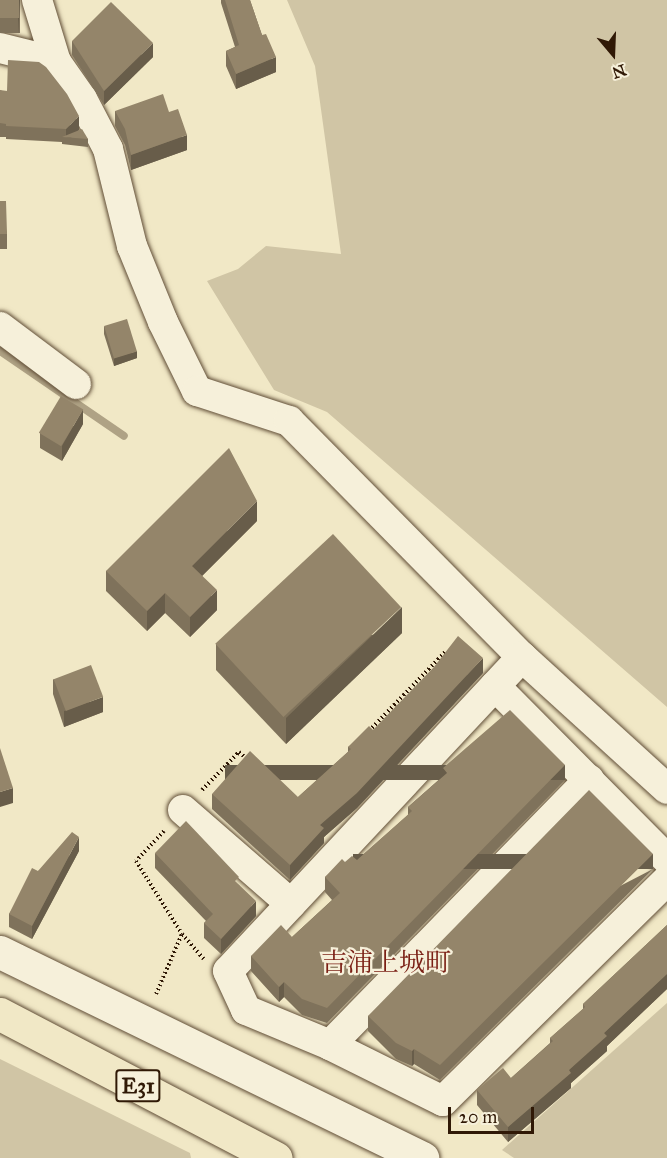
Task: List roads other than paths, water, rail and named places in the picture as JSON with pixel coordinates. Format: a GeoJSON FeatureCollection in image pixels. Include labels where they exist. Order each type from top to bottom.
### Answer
{"type":"FeatureCollection","features":[{"type":"Feature","properties":{"kind":"highway","name":"E31"},"geometry":{"type":"LineString","coordinates":[[0,1014],[276,1158]]}},
{"type":"Feature","properties":{"kind":"street"},"geometry":{"type":"LineString","coordinates":[[37,0],[56,62],[82,99],[108,149],[132,246],[163,322],[197,391],[289,421],[522,657],[667,789]]}},
{"type":"Feature","properties":{"kind":"street"},"geometry":{"type":"LineString","coordinates":[[0,48],[56,62]]}},
{"type":"Feature","properties":{"kind":"street"},"geometry":{"type":"LineString","coordinates":[[0,327],[76,384]]}},
{"type":"Feature","properties":{"kind":"street"},"geometry":{"type":"LineString","coordinates":[[522,657],[228,971],[246,1010],[330,1045],[443,1101],[667,880]]}},
{"type":"Feature","properties":{"kind":"street"},"geometry":{"type":"LineString","coordinates":[[495,686],[667,859]]}},
{"type":"Feature","properties":{"kind":"street"},"geometry":{"type":"LineString","coordinates":[[330,1045],[589,780]]}},
{"type":"Feature","properties":{"kind":"street"},"geometry":{"type":"LineString","coordinates":[[183,810],[291,904]]}},
{"type":"Feature","properties":{"kind":"street"},"geometry":{"type":"LineString","coordinates":[[0,952],[422,1158]]}},
{"type":"Feature","properties":{"kind":"waterway"},"geometry":{"type":"LineString","coordinates":[[0,351],[124,436]]}},
{"type":"Feature","properties":{"kind":"district","name":"吉浦上城町"},"geometry":{"type":"Point","coordinates":[386,963]}}]}
